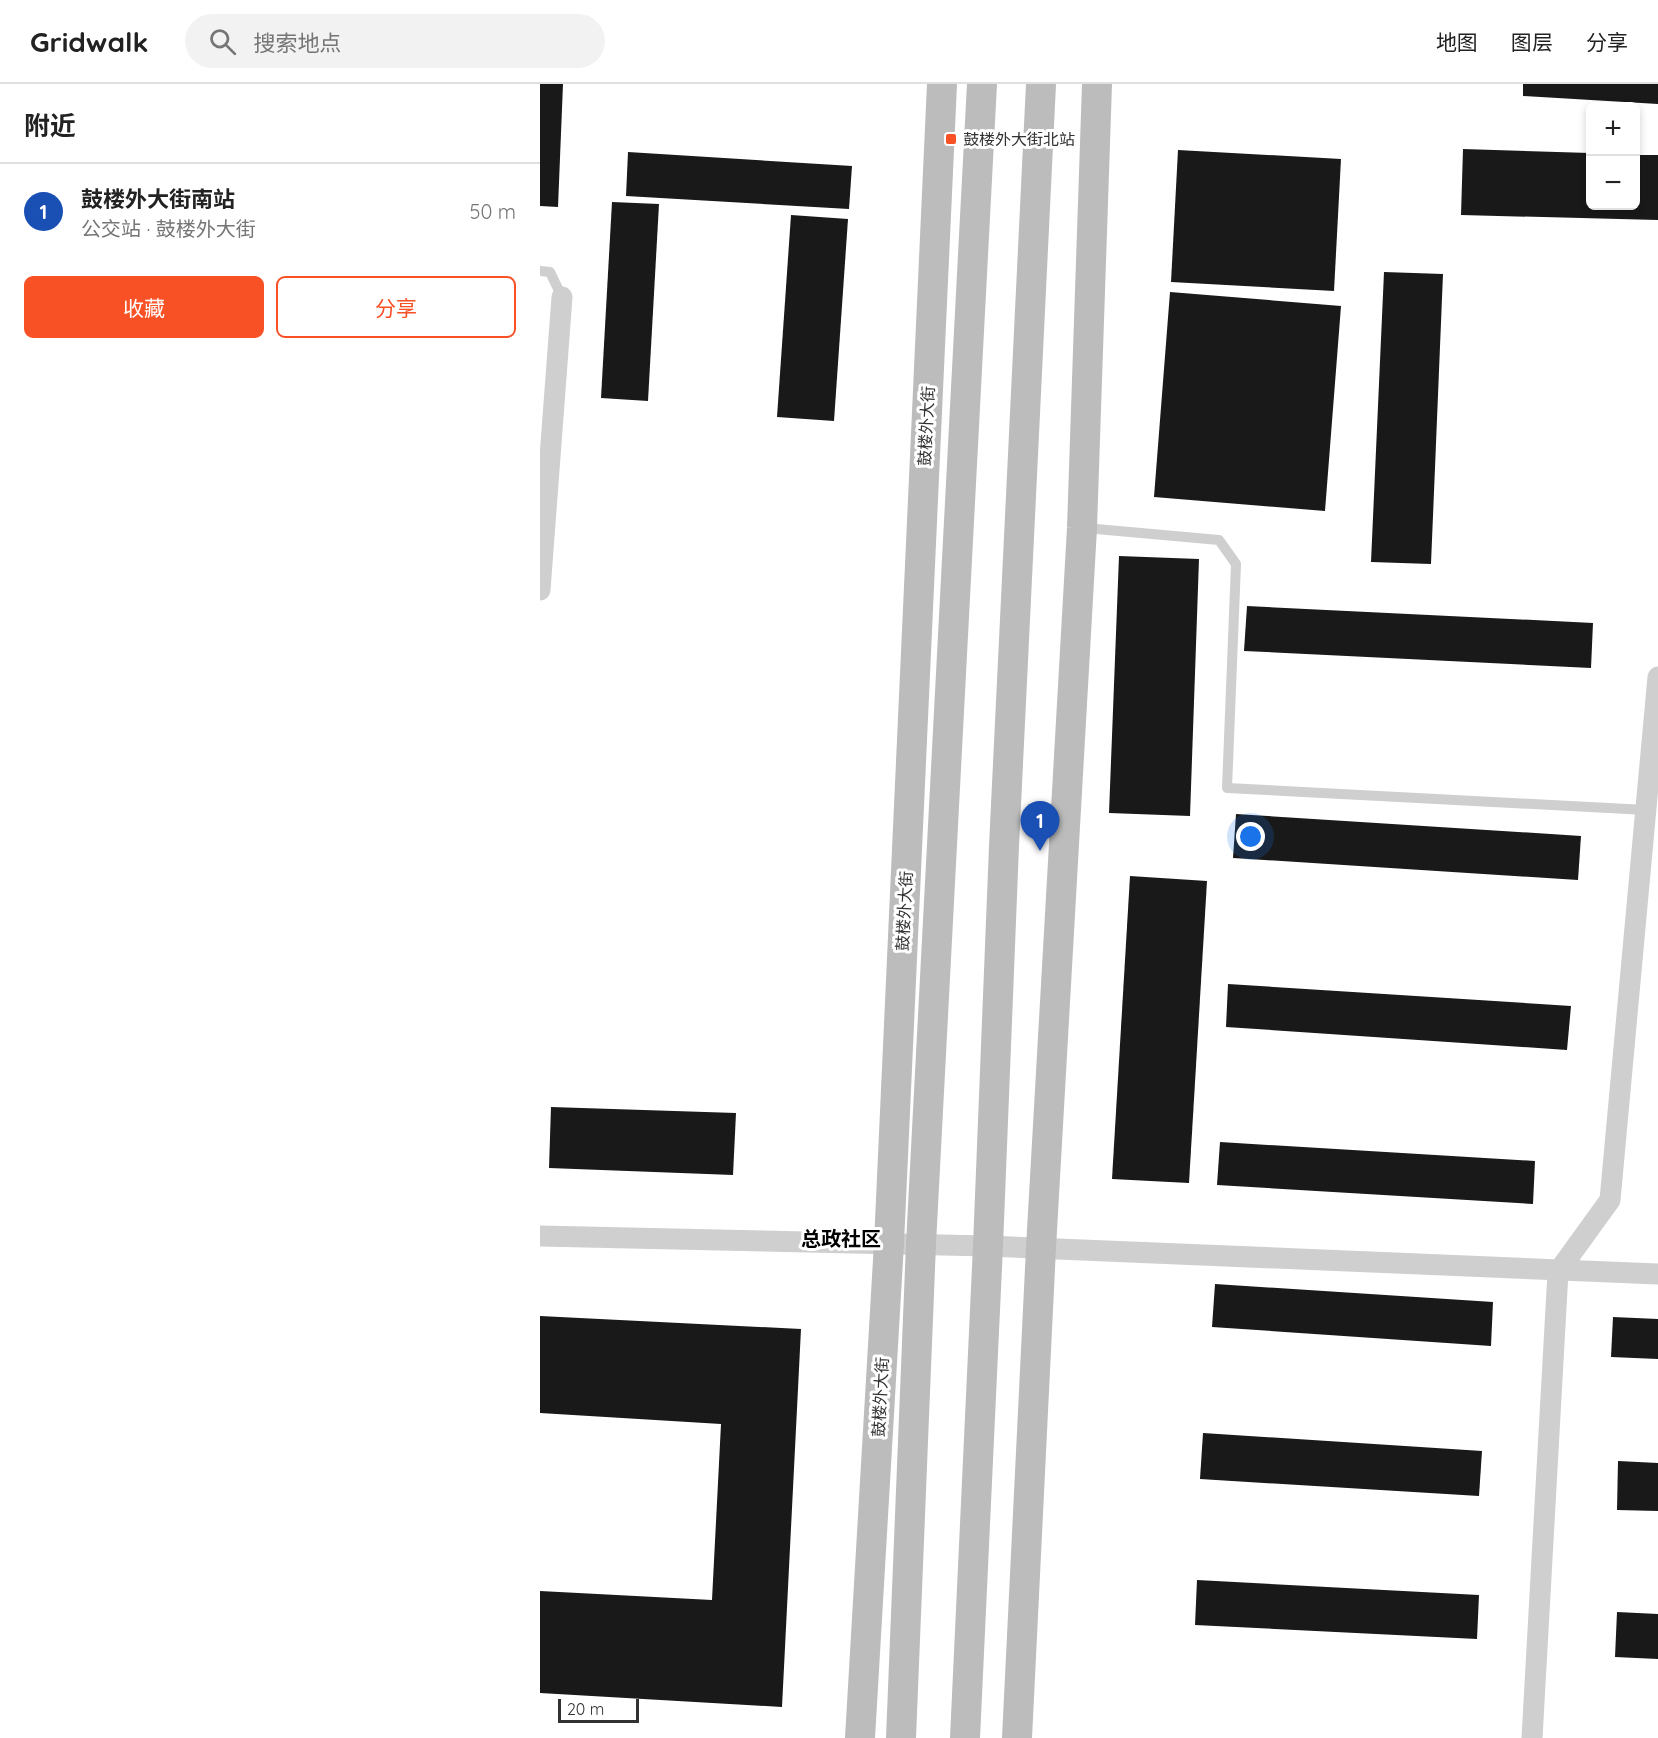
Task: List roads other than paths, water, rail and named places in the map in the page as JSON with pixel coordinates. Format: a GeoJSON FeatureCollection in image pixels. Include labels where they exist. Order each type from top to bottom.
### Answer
{"type":"FeatureCollection","features":[{"type":"Feature","properties":{"kind":"street","name":"鼓楼外大街"},"geometry":{"type":"LineString","coordinates":[[860,1738],[889,1243],[942,84]]}},
{"type":"Feature","properties":{"kind":"street","name":"鼓楼外大街"},"geometry":{"type":"LineString","coordinates":[[901,1738],[921,1244],[982,84]]}},
{"type":"Feature","properties":{"kind":"street"},"geometry":{"type":"LineString","coordinates":[[966,1738],[1004,846],[1041,84]]}},
{"type":"Feature","properties":{"kind":"street"},"geometry":{"type":"LineString","coordinates":[[1017,1738],[1041,1248],[1082,528],[1097,84]]}},
{"type":"Feature","properties":{"kind":"street"},"geometry":{"type":"LineString","coordinates":[[540,578],[562,297]]}},
{"type":"Feature","properties":{"kind":"street"},"geometry":{"type":"LineString","coordinates":[[1532,1738],[1558,1272],[1610,1200],[1658,676]]}},
{"type":"Feature","properties":{"kind":"street"},"geometry":{"type":"LineString","coordinates":[[540,1236],[988,1246],[1658,1275]]}},
{"type":"Feature","properties":{"kind":"lane"},"geometry":{"type":"LineString","coordinates":[[540,271],[550,272],[562,297]]}},
{"type":"Feature","properties":{"kind":"lane"},"geometry":{"type":"LineString","coordinates":[[1082,528],[1219,540],[1236,564],[1227,788],[1646,810]]}},
{"type":"Feature","properties":{"kind":"place","name":"鼓楼外大街北站"},"geometry":{"type":"Point","coordinates":[951,139]}},
{"type":"Feature","properties":{"kind":"place","name":"鼓楼外大街南站"},"geometry":{"type":"Point","coordinates":[1040,851]}},
{"type":"Feature","properties":{"kind":"district","name":"总政社区"},"geometry":{"type":"Point","coordinates":[841,1238]}}]}
